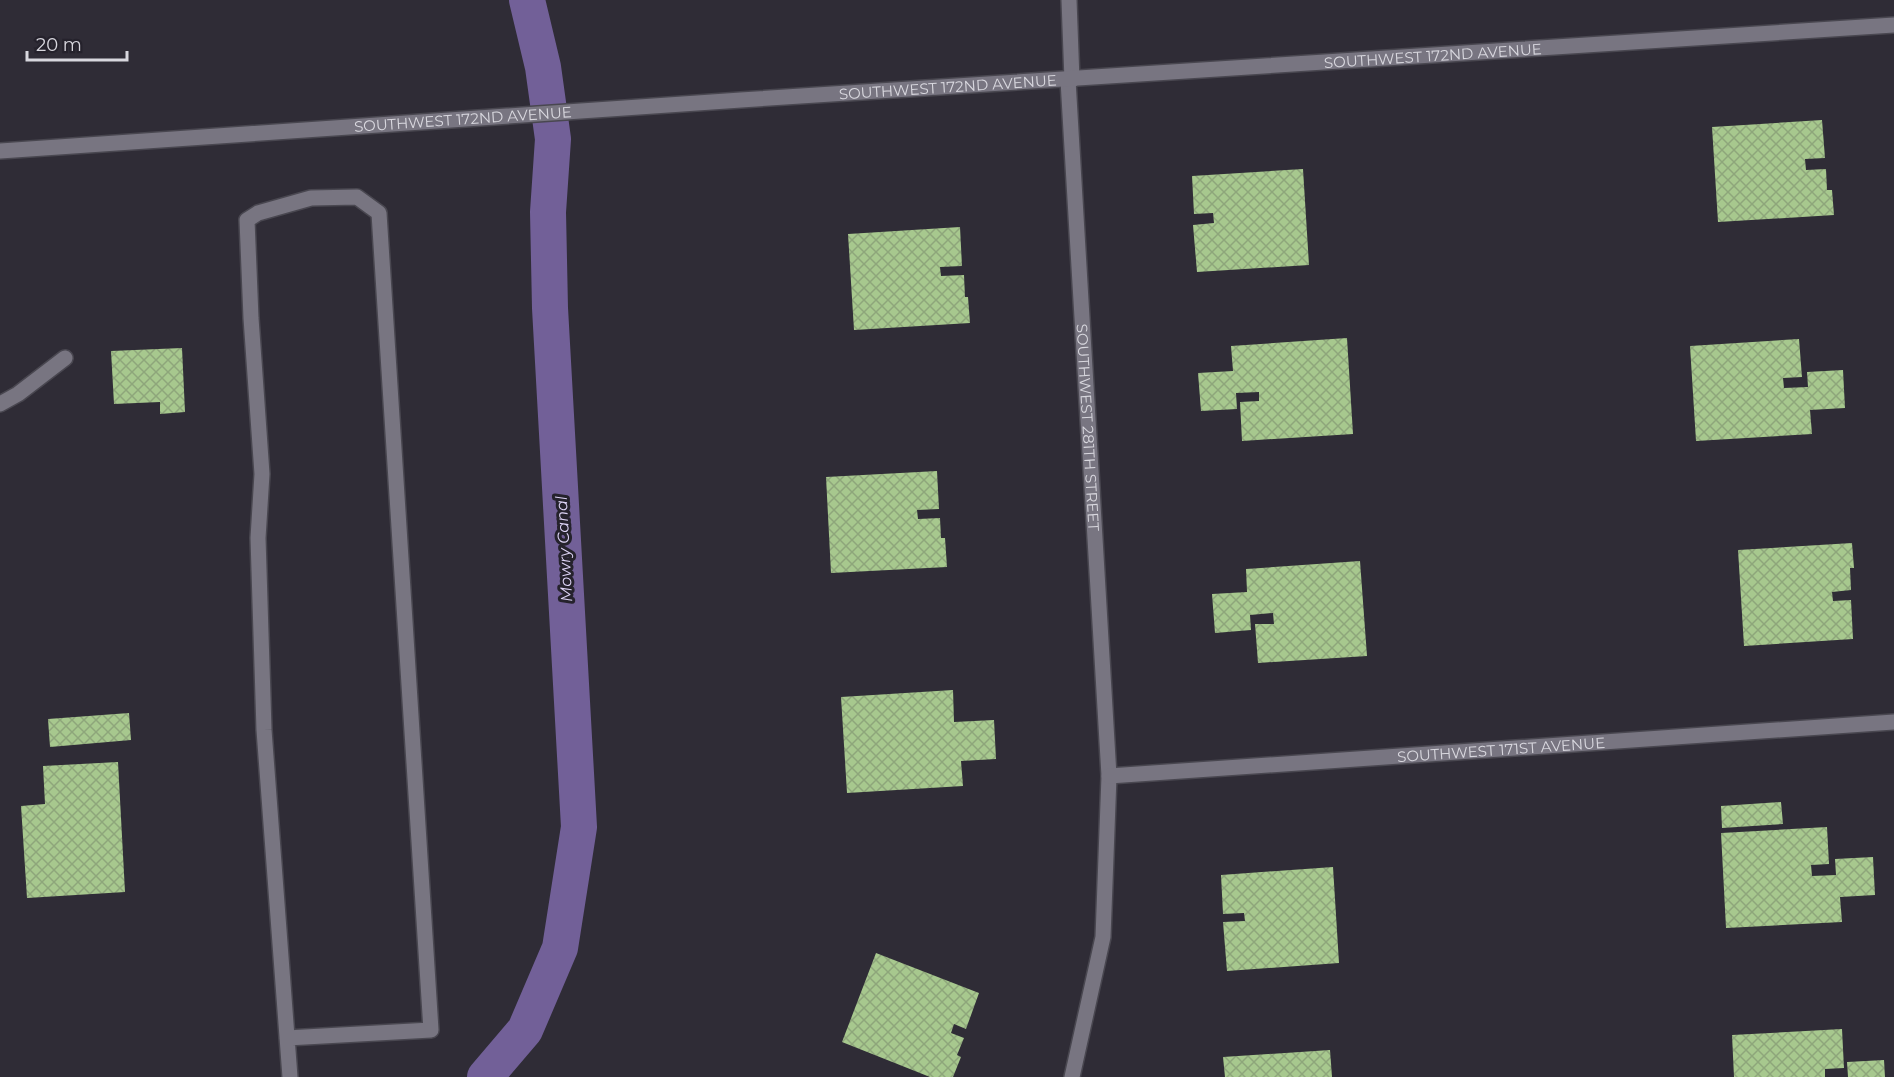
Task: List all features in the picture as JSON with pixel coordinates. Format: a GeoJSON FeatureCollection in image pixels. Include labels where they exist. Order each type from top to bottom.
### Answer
{"type":"FeatureCollection","features":[{"type":"Feature","properties":{"kind":"street","name":"SOUTHWEST 281TH STREET"},"geometry":{"type":"LineString","coordinates":[[1069,0],[1070,80],[1109,776],[1103,937],[1072,1077]]}},
{"type":"Feature","properties":{"kind":"street","name":"SOUTHWEST 172ND AVENUE"},"geometry":{"type":"LineString","coordinates":[[0,151],[584,109],[1070,80],[1894,25]]}},
{"type":"Feature","properties":{"kind":"street"},"geometry":{"type":"LineString","coordinates":[[287,1038],[430,1030],[379,213],[357,197],[311,198],[258,213],[247,220],[262,474],[258,538],[264,730],[287,1038],[290,1077]]}},
{"type":"Feature","properties":{"kind":"street"},"geometry":{"type":"LineString","coordinates":[[0,404],[18,394],[65,358]]}},
{"type":"Feature","properties":{"kind":"street","name":"SOUTHWEST 171ST AVENUE"},"geometry":{"type":"LineString","coordinates":[[1109,776],[1894,722]]}},
{"type":"Feature","properties":{"kind":"building"},"geometry":{"type":"Polygon","coordinates":[[[1822,120],[1825,158],[1805,159],[1806,170],[1826,169],[1827,190],[1832,190],[1834,215],[1718,222],[1712,127],[1822,120]]]}},
{"type":"Feature","properties":{"kind":"building"},"geometry":{"type":"Polygon","coordinates":[[[1303,169],[1309,265],[1197,272],[1193,225],[1214,223],[1213,213],[1194,214],[1192,176],[1303,169]]]}},
{"type":"Feature","properties":{"kind":"building"},"geometry":{"type":"Polygon","coordinates":[[[960,227],[962,266],[940,267],[941,276],[964,275],[970,323],[854,330],[848,234],[960,227]]]}},
{"type":"Feature","properties":{"kind":"building"},"geometry":{"type":"Polygon","coordinates":[[[1347,338],[1353,434],[1242,441],[1240,402],[1259,401],[1259,392],[1236,393],[1237,409],[1201,411],[1198,373],[1233,371],[1231,346],[1347,338]]]}},
{"type":"Feature","properties":{"kind":"building"},"geometry":{"type":"Polygon","coordinates":[[[1799,339],[1802,377],[1783,378],[1784,388],[1808,387],[1807,372],[1843,370],[1845,408],[1810,410],[1812,434],[1696,441],[1690,346],[1799,339]]]}},
{"type":"Feature","properties":{"kind":"building"},"geometry":{"type":"Polygon","coordinates":[[[182,348],[185,412],[160,414],[160,402],[114,404],[111,351],[182,348]]]}},
{"type":"Feature","properties":{"kind":"building"},"geometry":{"type":"Polygon","coordinates":[[[937,471],[939,509],[917,510],[918,519],[940,518],[941,538],[945,538],[947,567],[831,573],[826,477],[937,471]]]}},
{"type":"Feature","properties":{"kind":"building"},"geometry":{"type":"Polygon","coordinates":[[[1852,543],[1854,568],[1850,568],[1851,590],[1832,592],[1833,601],[1851,600],[1853,639],[1744,646],[1738,550],[1852,543]]]}},
{"type":"Feature","properties":{"kind":"building"},"geometry":{"type":"Polygon","coordinates":[[[1360,561],[1367,656],[1258,663],[1255,624],[1274,624],[1273,613],[1250,615],[1251,630],[1215,633],[1212,594],[1247,592],[1246,569],[1360,561]]]}},
{"type":"Feature","properties":{"kind":"building"},"geometry":{"type":"Polygon","coordinates":[[[953,690],[954,722],[994,720],[996,759],[961,761],[963,786],[847,793],[841,697],[953,690]]]}},
{"type":"Feature","properties":{"kind":"building"},"geometry":{"type":"Polygon","coordinates":[[[129,713],[131,740],[50,747],[48,719],[129,713]]]}},
{"type":"Feature","properties":{"kind":"building"},"geometry":{"type":"Polygon","coordinates":[[[118,762],[125,892],[27,898],[21,806],[45,804],[43,766],[118,762]]]}},
{"type":"Feature","properties":{"kind":"building"},"geometry":{"type":"Polygon","coordinates":[[[1781,802],[1783,824],[1722,828],[1721,806],[1781,802]]]}},
{"type":"Feature","properties":{"kind":"building"},"geometry":{"type":"Polygon","coordinates":[[[1827,827],[1829,864],[1811,865],[1812,876],[1836,875],[1835,859],[1873,857],[1875,895],[1840,897],[1842,922],[1726,928],[1721,833],[1827,827]]]}},
{"type":"Feature","properties":{"kind":"building"},"geometry":{"type":"Polygon","coordinates":[[[1333,867],[1339,963],[1227,971],[1223,922],[1245,921],[1244,913],[1223,914],[1221,875],[1333,867]]]}},
{"type":"Feature","properties":{"kind":"building"},"geometry":{"type":"Polygon","coordinates":[[[876,953],[979,993],[966,1029],[954,1024],[951,1033],[964,1038],[957,1055],[961,1057],[953,1077],[930,1077],[842,1042],[876,953]]]}},
{"type":"Feature","properties":{"kind":"building"},"geometry":{"type":"Polygon","coordinates":[[[1842,1029],[1844,1068],[1825,1069],[1825,1077],[1734,1077],[1732,1035],[1842,1029]]]}},
{"type":"Feature","properties":{"kind":"building"},"geometry":{"type":"Polygon","coordinates":[[[1330,1050],[1332,1077],[1225,1077],[1223,1057],[1330,1050]]]}},
{"type":"Feature","properties":{"kind":"building"},"geometry":{"type":"Polygon","coordinates":[[[1884,1060],[1885,1077],[1848,1077],[1847,1062],[1884,1060]]]}},
{"type":"Feature","properties":{"kind":"waterway","name":"Mowry Canal"},"geometry":{"type":"LineString","coordinates":[[485,1077],[525,1030],[560,948],[579,827],[550,308],[548,212],[553,139],[543,67],[527,0]]}}]}
